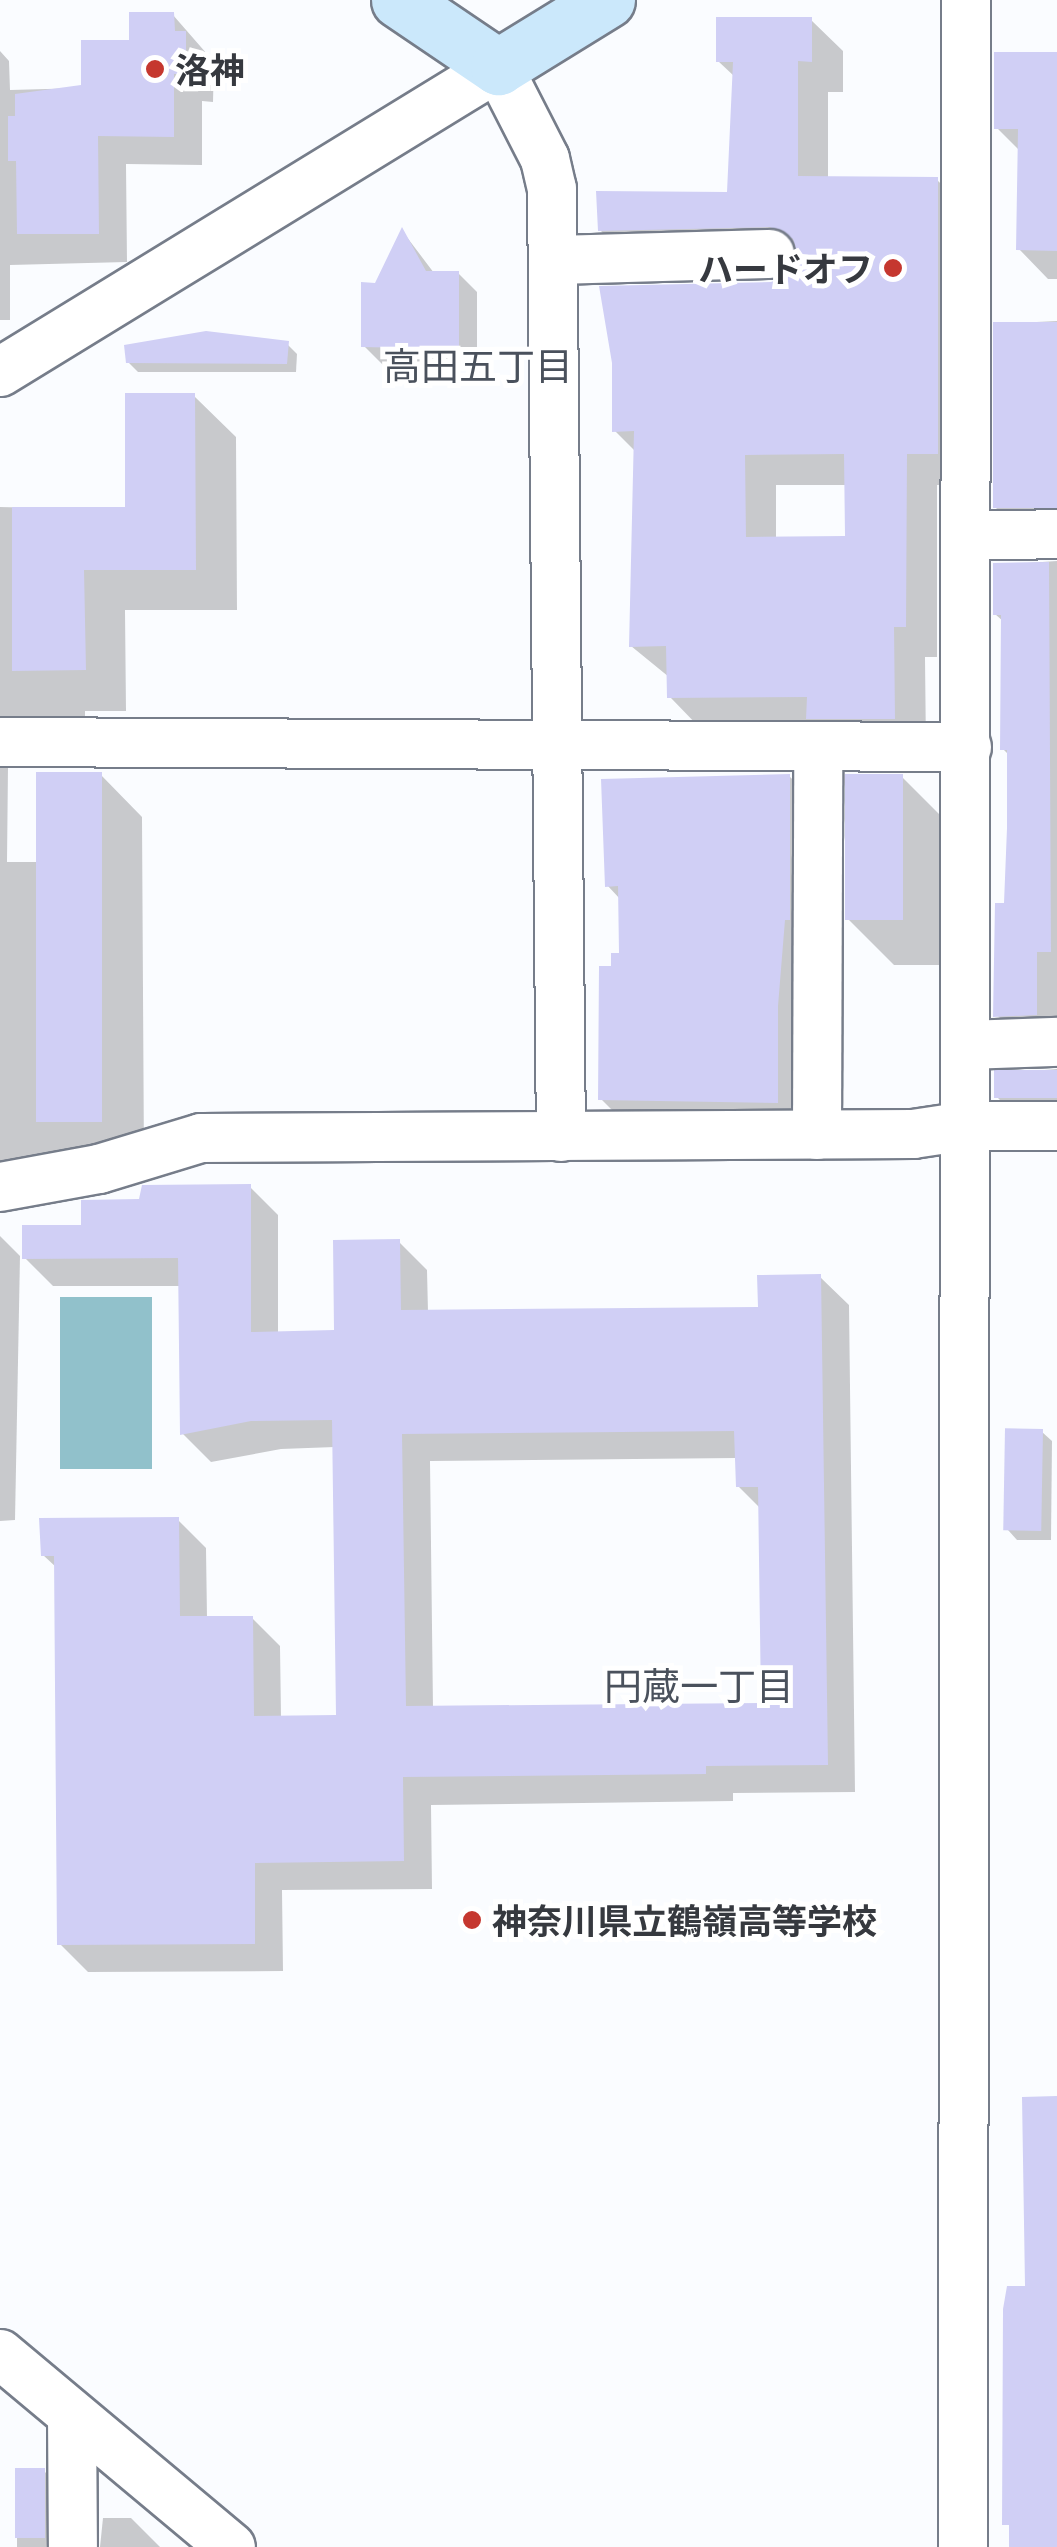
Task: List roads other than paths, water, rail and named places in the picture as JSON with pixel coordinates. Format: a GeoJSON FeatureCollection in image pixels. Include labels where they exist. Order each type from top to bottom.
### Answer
{"type":"FeatureCollection","features":[{"type":"Feature","properties":{"kind":"main road"},"geometry":{"type":"LineString","coordinates":[[399,0],[498,67],[608,0]]}},
{"type":"Feature","properties":{"kind":"street"},"geometry":{"type":"LineString","coordinates":[[963,2547],[969,1045],[966,0]]}},
{"type":"Feature","properties":{"kind":"street"},"geometry":{"type":"LineString","coordinates":[[0,372],[498,67],[544,159],[554,260],[561,1137]]}},
{"type":"Feature","properties":{"kind":"street"},"geometry":{"type":"LineString","coordinates":[[554,260],[770,254]]}},
{"type":"Feature","properties":{"kind":"street"},"geometry":{"type":"LineString","coordinates":[[966,536],[1057,534]]}},
{"type":"Feature","properties":{"kind":"street"},"geometry":{"type":"LineString","coordinates":[[0,742],[967,746]]}},
{"type":"Feature","properties":{"kind":"street"},"geometry":{"type":"LineString","coordinates":[[817,1135],[818,766]]}},
{"type":"Feature","properties":{"kind":"street"},"geometry":{"type":"LineString","coordinates":[[969,1045],[1057,1042]]}},
{"type":"Feature","properties":{"kind":"street"},"geometry":{"type":"LineString","coordinates":[[0,1187],[98,1169],[202,1138],[817,1135],[966,1126],[1057,1126]]}},
{"type":"Feature","properties":{"kind":"street"},"geometry":{"type":"LineString","coordinates":[[0,2354],[230,2547]]}},
{"type":"Feature","properties":{"kind":"street"},"geometry":{"type":"LineString","coordinates":[[72,2415],[72,2547]]}},
{"type":"Feature","properties":{"kind":"water"},"geometry":{"type":"Polygon","coordinates":[[[60,1297],[152,1297],[152,1469],[60,1469],[60,1297]]]}},
{"type":"Feature","properties":{"kind":"place","name":"洛神"},"geometry":{"type":"Point","coordinates":[155,69]}},
{"type":"Feature","properties":{"kind":"place","name":"ハードオフ"},"geometry":{"type":"Point","coordinates":[893,268]}},
{"type":"Feature","properties":{"kind":"place","name":"神奈川県立鶴嶺高等学校"},"geometry":{"type":"Point","coordinates":[472,1920]}},
{"type":"Feature","properties":{"kind":"district","name":"高田五丁目"},"geometry":{"type":"Point","coordinates":[478,365]}},
{"type":"Feature","properties":{"kind":"district","name":"円蔵一丁目"},"geometry":{"type":"Point","coordinates":[699,1685]}}]}
